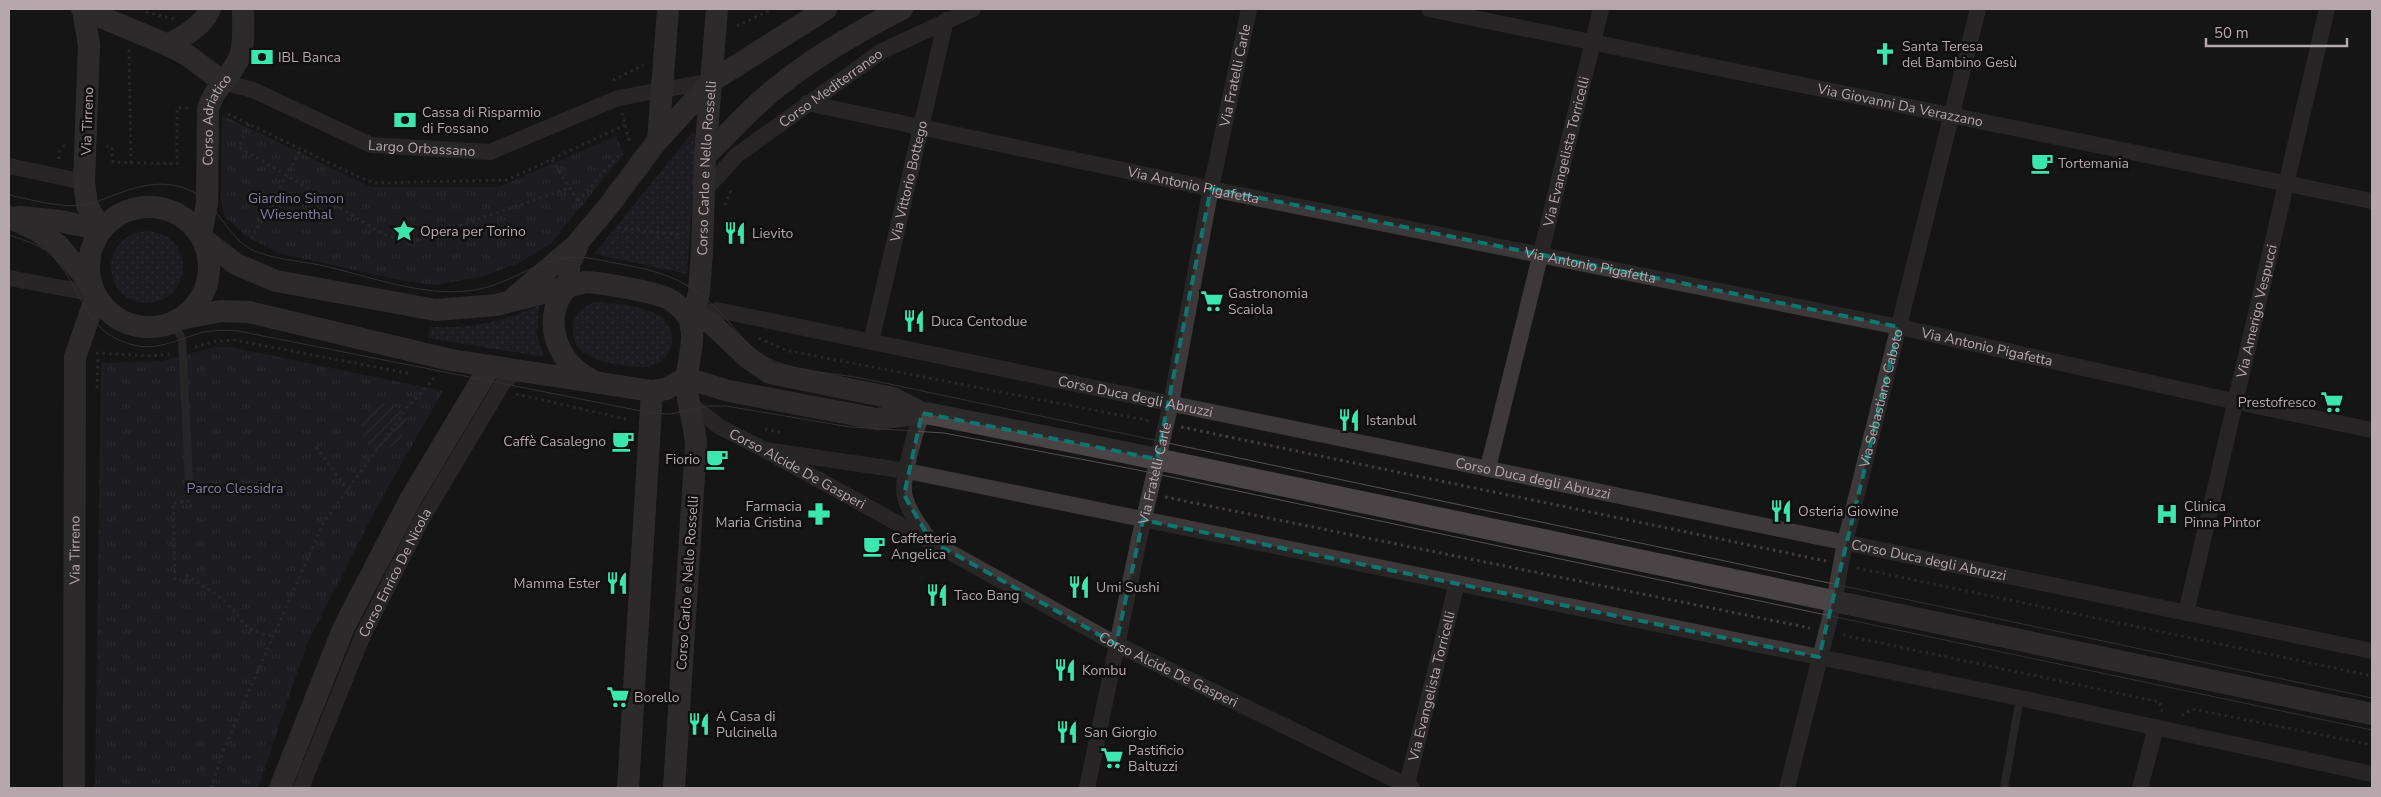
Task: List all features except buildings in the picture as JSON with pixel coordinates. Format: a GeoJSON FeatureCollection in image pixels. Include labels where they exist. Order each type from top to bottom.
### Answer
{"type":"FeatureCollection","features":[{"type":"Feature","properties":{"kind":"main road"},"geometry":{"type":"LineString","coordinates":[[82,9],[168,45],[202,65],[217,88]]}},
{"type":"Feature","properties":{"kind":"main road","name":"Via Tirreno"},"geometry":{"type":"LineString","coordinates":[[82,9],[90,45],[84,182],[87,205],[100,230]]}},
{"type":"Feature","properties":{"kind":"main road"},"geometry":{"type":"LineString","coordinates":[[168,45],[195,28],[208,15],[210,9]]}},
{"type":"Feature","properties":{"kind":"main road","name":"Corso Adriatico"},"geometry":{"type":"LineString","coordinates":[[202,237],[207,203],[208,109],[217,88],[239,58],[242,47],[243,9]]}},
{"type":"Feature","properties":{"kind":"main road"},"geometry":{"type":"LineString","coordinates":[[658,140],[668,9]]}},
{"type":"Feature","properties":{"kind":"main road","name":"Corso Carlo e Nello Rosselli"},"geometry":{"type":"LineString","coordinates":[[698,314],[705,156],[717,9]]}},
{"type":"Feature","properties":{"kind":"main road"},"geometry":{"type":"LineString","coordinates":[[510,301],[580,240],[608,208],[658,140],[712,81],[826,9]]}},
{"type":"Feature","properties":{"kind":"main road"},"geometry":{"type":"LineString","coordinates":[[705,156],[763,100],[814,60],[868,26],[902,9]]}},
{"type":"Feature","properties":{"kind":"main road"},"geometry":{"type":"LineString","coordinates":[[93,298],[89,255],[100,230],[110,220],[128,210],[154,206],[179,214],[190,222],[202,237],[236,264],[276,281],[436,310],[468,309],[510,301],[569,285],[601,283],[668,298],[698,314],[748,358],[770,373],[893,398],[922,413],[1158,459],[2372,714]]}},
{"type":"Feature","properties":{"kind":"main road"},"geometry":{"type":"LineString","coordinates":[[9,216],[60,221],[100,230]]}},
{"type":"Feature","properties":{"kind":"main road"},"geometry":{"type":"LineString","coordinates":[[9,216],[36,230],[58,245],[93,298],[106,310],[128,324],[152,327],[222,311],[249,312],[489,368],[594,380],[729,391],[877,419],[922,413]]}},
{"type":"Feature","properties":{"kind":"main road"},"geometry":{"type":"LineString","coordinates":[[176,321],[195,306],[206,286],[209,263],[202,237]]}},
{"type":"Feature","properties":{"kind":"main road"},"geometry":{"type":"LineString","coordinates":[[580,240],[569,265],[569,285],[558,298],[554,314],[556,339],[568,364],[577,372],[594,380]]}},
{"type":"Feature","properties":{"kind":"main road","name":"Via Tirreno"},"geometry":{"type":"LineString","coordinates":[[74,788],[76,357],[93,298]]}},
{"type":"Feature","properties":{"kind":"main road"},"geometry":{"type":"LineString","coordinates":[[628,788],[669,386],[692,349],[698,314]]}},
{"type":"Feature","properties":{"kind":"main road","name":"Corso Enrico De Nicola"},"geometry":{"type":"LineString","coordinates":[[280,788],[344,627],[410,500],[489,368]]}},
{"type":"Feature","properties":{"kind":"main road","name":"Corso Carlo e Nello Rosselli"},"geometry":{"type":"LineString","coordinates":[[669,386],[694,414],[696,445],[674,788]]}},
{"type":"Feature","properties":{"kind":"main road"},"geometry":{"type":"LineString","coordinates":[[694,414],[709,398],[729,391]]}},
{"type":"Feature","properties":{"kind":"street","name":"Corso Mediterraneo"},"geometry":{"type":"LineString","coordinates":[[704,191],[737,154],[882,51],[973,9]]}},
{"type":"Feature","properties":{"kind":"street","name":"Via Fratelli Carle"},"geometry":{"type":"LineString","coordinates":[[1087,788],[1143,520],[1171,403],[1210,188],[1249,9]]}},
{"type":"Feature","properties":{"kind":"street","name":"Via Giovanni Da Verazzano"},"geometry":{"type":"LineString","coordinates":[[1430,9],[2372,201]]}},
{"type":"Feature","properties":{"kind":"street","name":"Via Evangelista Torricelli"},"geometry":{"type":"LineString","coordinates":[[1488,468],[1601,9]]}},
{"type":"Feature","properties":{"kind":"street","name":"Via Sebastiano Caboto"},"geometry":{"type":"LineString","coordinates":[[1787,788],[1827,631],[1846,542],[1950,114],[1978,9]]}},
{"type":"Feature","properties":{"kind":"street","name":"Via Amerigo Vespucci"},"geometry":{"type":"LineString","coordinates":[[2186,612],[2237,402],[2327,9]]}},
{"type":"Feature","properties":{"kind":"street","name":"Via Vittorio Bottego"},"geometry":{"type":"LineString","coordinates":[[871,342],[946,20]]}},
{"type":"Feature","properties":{"kind":"street","name":"Largo Orbassano"},"geometry":{"type":"LineString","coordinates":[[217,88],[253,90],[371,145],[490,152],[618,98],[712,81]]}},
{"type":"Feature","properties":{"kind":"street","name":"Via Antonio Pigafetta"},"geometry":{"type":"LineString","coordinates":[[807,103],[1210,188],[1899,327],[2372,430]]}},
{"type":"Feature","properties":{"kind":"street"},"geometry":{"type":"LineString","coordinates":[[9,166],[84,182]]}},
{"type":"Feature","properties":{"kind":"street"},"geometry":{"type":"LineString","coordinates":[[9,278],[93,298]]}},
{"type":"Feature","properties":{"kind":"street","name":"Corso Duca degli Abruzzi"},"geometry":{"type":"LineString","coordinates":[[698,314],[717,310],[2372,651]]}},
{"type":"Feature","properties":{"kind":"street","name":"Corso Enrico De Nicola"},"geometry":{"type":"LineString","coordinates":[[300,788],[363,635],[424,515],[503,383],[516,372]]}},
{"type":"Feature","properties":{"kind":"street","name":"Corso Alcide De Gasperi"},"geometry":{"type":"LineString","coordinates":[[922,413],[906,471],[904,495],[913,516],[930,542]]}},
{"type":"Feature","properties":{"kind":"street","name":"Corso Alcide De Gasperi"},"geometry":{"type":"LineString","coordinates":[[694,414],[765,450],[1116,644],[1408,787]]}},
{"type":"Feature","properties":{"kind":"street"},"geometry":{"type":"LineString","coordinates":[[765,450],[906,471],[2020,698],[2372,774]]}},
{"type":"Feature","properties":{"kind":"street","name":"Via Evangelista Torricelli"},"geometry":{"type":"LineString","coordinates":[[1408,787],[1457,583]]}},
{"type":"Feature","properties":{"kind":"street"},"geometry":{"type":"LineString","coordinates":[[2140,788],[2156,727]]}},
{"type":"Feature","properties":{"kind":"lane"},"geometry":{"type":"LineString","coordinates":[[176,321],[182,339],[183,350],[189,479]]}},
{"type":"Feature","properties":{"kind":"lane"},"geometry":{"type":"LineString","coordinates":[[2004,788],[2020,698]]}},
{"type":"Feature","properties":{"kind":"path"},"geometry":{"type":"LineString","coordinates":[[131,163],[128,66],[130,28],[134,9],[176,20]]}},
{"type":"Feature","properties":{"kind":"path"},"geometry":{"type":"LineString","coordinates":[[716,37],[772,9]]}},
{"type":"Feature","properties":{"kind":"path"},"geometry":{"type":"LineString","coordinates":[[611,81],[665,54]]}},
{"type":"Feature","properties":{"kind":"path"},"geometry":{"type":"LineString","coordinates":[[249,124],[239,148],[385,235],[415,242],[569,188]]}},
{"type":"Feature","properties":{"kind":"path"},"geometry":{"type":"LineString","coordinates":[[552,160],[578,201],[630,142],[625,125]]}},
{"type":"Feature","properties":{"kind":"path"},"geometry":{"type":"LineString","coordinates":[[112,147],[113,162],[177,164]]}},
{"type":"Feature","properties":{"kind":"path"},"geometry":{"type":"LineString","coordinates":[[251,239],[301,149]]}},
{"type":"Feature","properties":{"kind":"path"},"geometry":{"type":"LineString","coordinates":[[723,210],[735,182]]}},
{"type":"Feature","properties":{"kind":"path"},"geometry":{"type":"LineString","coordinates":[[616,227],[690,236]]}},
{"type":"Feature","properties":{"kind":"path"},"geometry":{"type":"LineString","coordinates":[[757,337],[785,350],[1166,424],[2372,676]]}},
{"type":"Feature","properties":{"kind":"path"},"geometry":{"type":"LineString","coordinates":[[98,354],[153,356],[183,350],[216,340],[234,340],[415,374]]}},
{"type":"Feature","properties":{"kind":"path"},"geometry":{"type":"LineString","coordinates":[[424,376],[442,380]]}},
{"type":"Feature","properties":{"kind":"path"},"geometry":{"type":"LineString","coordinates":[[211,788],[224,749],[272,636],[324,522],[409,406],[434,378]]}},
{"type":"Feature","properties":{"kind":"path"},"geometry":{"type":"LineString","coordinates":[[516,394],[635,421]]}},
{"type":"Feature","properties":{"kind":"path"},"geometry":{"type":"LineString","coordinates":[[763,429],[782,433]]}},
{"type":"Feature","properties":{"kind":"path"},"geometry":{"type":"LineString","coordinates":[[316,447],[348,490]]}},
{"type":"Feature","properties":{"kind":"path"},"geometry":{"type":"LineString","coordinates":[[1149,494],[1827,631],[2160,702],[2162,712],[2167,715]]}},
{"type":"Feature","properties":{"kind":"path"},"geometry":{"type":"LineString","coordinates":[[191,507],[190,501],[173,503],[175,580],[193,580]]}},
{"type":"Feature","properties":{"kind":"path"},"geometry":{"type":"LineString","coordinates":[[186,576],[212,592],[230,607],[242,623],[256,633],[272,636]]}},
{"type":"Feature","properties":{"kind":"path"},"geometry":{"type":"LineString","coordinates":[[2180,718],[2192,709],[2372,746]]}},
{"type":"Feature","properties":{"kind":"highlighted area"},"geometry":{"type":"Polygon","coordinates":[[[1211,188],[1899,327],[1819,657],[1143,520],[1116,644],[931,541],[904,495],[922,413],[1157,459],[1211,188]]]}},
{"type":"Feature","properties":{"kind":"green space","name":"Giardino Simon Wiesenthal"},"geometry":{"type":"Polygon","coordinates":[[[222,115],[371,187],[499,187],[616,136],[624,154],[551,243],[517,264],[484,276],[436,285],[405,281],[278,253],[246,236],[224,216],[221,198],[222,115]]]}},
{"type":"Feature","properties":{"kind":"green space"},"geometry":{"type":"Polygon","coordinates":[[[692,133],[697,136],[687,274],[594,254],[692,133]]]}},
{"type":"Feature","properties":{"kind":"green space"},"geometry":{"type":"Polygon","coordinates":[[[147,231],[167,237],[177,247],[183,267],[177,287],[167,297],[147,303],[127,297],[117,287],[111,267],[117,247],[127,237],[147,231]]]}},
{"type":"Feature","properties":{"kind":"green space"},"geometry":{"type":"Polygon","coordinates":[[[595,302],[641,308],[658,315],[664,319],[672,335],[670,350],[659,363],[642,367],[608,363],[586,354],[578,347],[574,338],[573,326],[575,317],[580,311],[595,302]]]}},
{"type":"Feature","properties":{"kind":"green space"},"geometry":{"type":"Polygon","coordinates":[[[539,305],[537,336],[544,357],[428,338],[430,327],[460,327],[486,323],[512,316],[539,305]]]}},
{"type":"Feature","properties":{"kind":"green space","name":"Parco Clessidra"},"geometry":{"type":"Polygon","coordinates":[[[215,347],[230,347],[443,391],[379,503],[307,644],[258,788],[95,788],[101,363],[162,361],[215,347]]]}},
{"type":"Feature","properties":{"kind":"green space"},"geometry":{"type":"Polygon","coordinates":[[[376,403],[395,406],[404,414],[406,425],[402,436],[394,445],[384,450],[374,450],[365,441],[362,432],[362,424],[366,412],[368,408],[376,403]]]}},
{"type":"Feature","properties":{"kind":"tram line"},"geometry":{"type":"LineString","coordinates":[[9,195],[46,203],[75,206],[93,203],[126,191],[156,184],[176,186],[187,189],[206,202],[236,237],[254,251],[420,289],[461,292],[480,289],[562,258],[594,259],[645,269],[675,279],[703,296],[752,347],[766,357],[787,365],[812,371],[861,378],[2372,698]]}},
{"type":"Feature","properties":{"kind":"tram line"},"geometry":{"type":"LineString","coordinates":[[9,235],[34,244],[51,254],[65,272],[96,323],[120,341],[138,346],[163,345],[204,332],[238,331],[651,413],[671,414],[708,406],[726,406],[850,427],[944,433],[1138,470],[2372,730]]}},
{"type":"Feature","properties":{"kind":"place","name":"Santa Teresa del Bambino Gesù"},"geometry":{"type":"Point","coordinates":[1885,54]}},
{"type":"Feature","properties":{"kind":"place","name":"IBL Banca"},"geometry":{"type":"Point","coordinates":[262,57]}},
{"type":"Feature","properties":{"kind":"place","name":"Cassa di Risparmio di Fossano"},"geometry":{"type":"Point","coordinates":[405,120]}},
{"type":"Feature","properties":{"kind":"place","name":"Tortemania"},"geometry":{"type":"Point","coordinates":[2042,163]}},
{"type":"Feature","properties":{"kind":"place","name":"Opera per Torino"},"geometry":{"type":"Point","coordinates":[404,231]}},
{"type":"Feature","properties":{"kind":"place","name":"Lievito"},"geometry":{"type":"Point","coordinates":[735,233]}},
{"type":"Feature","properties":{"kind":"place","name":"Gastronomia Scaiola"},"geometry":{"type":"Point","coordinates":[1212,301]}},
{"type":"Feature","properties":{"kind":"place","name":"Duca Centodue"},"geometry":{"type":"Point","coordinates":[914,321]}},
{"type":"Feature","properties":{"kind":"place","name":"Prestofresco"},"geometry":{"type":"Point","coordinates":[2332,402]}},
{"type":"Feature","properties":{"kind":"place","name":"Istanbul"},"geometry":{"type":"Point","coordinates":[1349,420]}},
{"type":"Feature","properties":{"kind":"place","name":"Caffè Casalegno"},"geometry":{"type":"Point","coordinates":[623,441]}},
{"type":"Feature","properties":{"kind":"place","name":"Fiorio"},"geometry":{"type":"Point","coordinates":[717,459]}},
{"type":"Feature","properties":{"kind":"place","name":"Osteria Giowine"},"geometry":{"type":"Point","coordinates":[1781,511]}},
{"type":"Feature","properties":{"kind":"place","name":"Farmacia Maria Cristina"},"geometry":{"type":"Point","coordinates":[819,514]}},
{"type":"Feature","properties":{"kind":"place","name":"Clinica Pinna Pintor"},"geometry":{"type":"Point","coordinates":[2167,514]}},
{"type":"Feature","properties":{"kind":"place","name":"Caffetteria Angelica"},"geometry":{"type":"Point","coordinates":[874,546]}},
{"type":"Feature","properties":{"kind":"place","name":"Mamma Ester"},"geometry":{"type":"Point","coordinates":[617,583]}},
{"type":"Feature","properties":{"kind":"place","name":"Umi Sushi"},"geometry":{"type":"Point","coordinates":[1079,587]}},
{"type":"Feature","properties":{"kind":"place","name":"Taco Bang"},"geometry":{"type":"Point","coordinates":[937,595]}},
{"type":"Feature","properties":{"kind":"place","name":"Kombu"},"geometry":{"type":"Point","coordinates":[1065,670]}},
{"type":"Feature","properties":{"kind":"place","name":"Borello"},"geometry":{"type":"Point","coordinates":[618,697]}},
{"type":"Feature","properties":{"kind":"place","name":"A Casa di Pulcinella"},"geometry":{"type":"Point","coordinates":[699,724]}},
{"type":"Feature","properties":{"kind":"place","name":"San Giorgio"},"geometry":{"type":"Point","coordinates":[1067,732]}},
{"type":"Feature","properties":{"kind":"place","name":"Pastificio Baltuzzi"},"geometry":{"type":"Point","coordinates":[1112,758]}}]}
